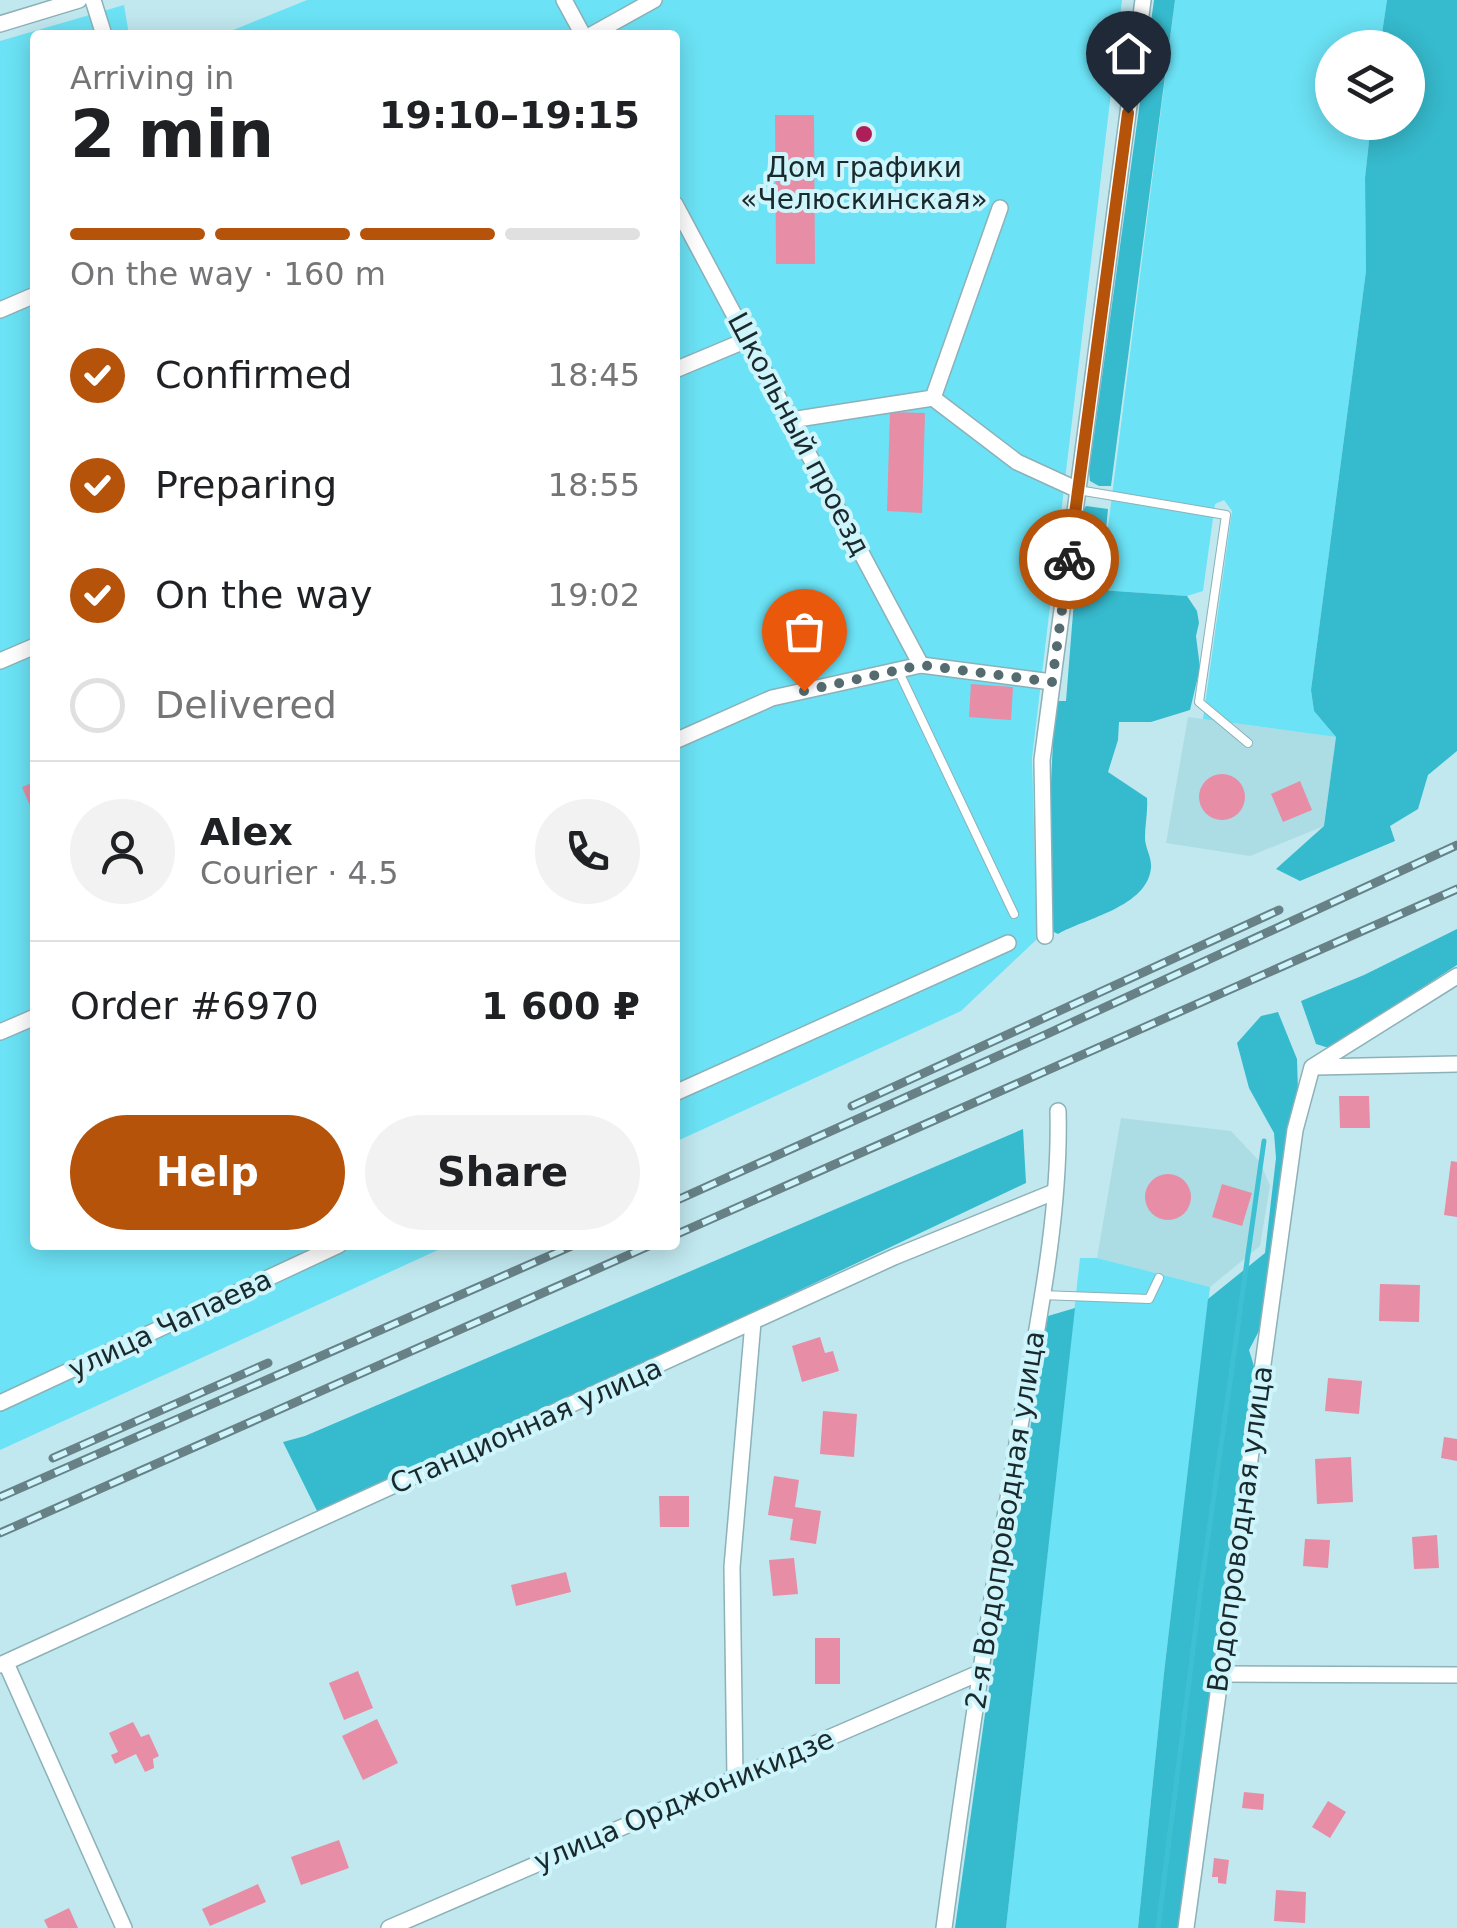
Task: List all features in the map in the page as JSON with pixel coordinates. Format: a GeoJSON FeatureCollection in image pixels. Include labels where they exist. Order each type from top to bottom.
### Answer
{"type":"FeatureCollection","features":[{"type":"Feature","properties":{"kind":"street"},"geometry":{"type":"LineString","coordinates":[[0,24],[80,0]]}},
{"type":"Feature","properties":{"kind":"street"},"geometry":{"type":"LineString","coordinates":[[93,0],[102,30]]}},
{"type":"Feature","properties":{"kind":"street"},"geometry":{"type":"LineString","coordinates":[[564,0],[580,30]]}},
{"type":"Feature","properties":{"kind":"street"},"geometry":{"type":"LineString","coordinates":[[600,30],[654,0]]}},
{"type":"Feature","properties":{"kind":"street"},"geometry":{"type":"LineString","coordinates":[[1045,936],[1042,760],[1143,0]]}},
{"type":"Feature","properties":{"kind":"street"},"geometry":{"type":"LineString","coordinates":[[933,398],[1000,208]]}},
{"type":"Feature","properties":{"kind":"street","name":"Школьный проезд"},"geometry":{"type":"LineString","coordinates":[[680,213],[921,665]]}},
{"type":"Feature","properties":{"kind":"street"},"geometry":{"type":"LineString","coordinates":[[0,310],[30,297]]}},
{"type":"Feature","properties":{"kind":"street"},"geometry":{"type":"LineString","coordinates":[[680,368],[748,339]]}},
{"type":"Feature","properties":{"kind":"street"},"geometry":{"type":"LineString","coordinates":[[792,420],[933,398],[1017,462],[1078,490]]}},
{"type":"Feature","properties":{"kind":"street"},"geometry":{"type":"LineString","coordinates":[[0,661],[30,648]]}},
{"type":"Feature","properties":{"kind":"street"},"geometry":{"type":"LineString","coordinates":[[680,739],[772,698],[921,665],[1052,682]]}},
{"type":"Feature","properties":{"kind":"street"},"geometry":{"type":"LineString","coordinates":[[680,1090],[1008,943]]}},
{"type":"Feature","properties":{"kind":"street"},"geometry":{"type":"LineString","coordinates":[[1312,1067],[1457,976]]}},
{"type":"Feature","properties":{"kind":"street"},"geometry":{"type":"LineString","coordinates":[[0,1032],[30,1019]]}},
{"type":"Feature","properties":{"kind":"street"},"geometry":{"type":"LineString","coordinates":[[1312,1067],[1457,1064]]}},
{"type":"Feature","properties":{"kind":"street","name":"Водопроводная улица"},"geometry":{"type":"LineString","coordinates":[[1186,1928],[1295,1130],[1312,1067]]}},
{"type":"Feature","properties":{"kind":"street","name":"2-я Водопроводная улица"},"geometry":{"type":"LineString","coordinates":[[944,1928],[979,1673],[1041,1295],[1059,1155],[1058,1111]]}},
{"type":"Feature","properties":{"kind":"street","name":"Станционная улица"},"geometry":{"type":"LineString","coordinates":[[3,1664],[894,1257],[1054,1192]]}},
{"type":"Feature","properties":{"kind":"street","name":"улица Чапаева"},"geometry":{"type":"LineString","coordinates":[[0,1403],[328,1250]]}},
{"type":"Feature","properties":{"kind":"street"},"geometry":{"type":"LineString","coordinates":[[735,1778],[732,1566],[753,1322]]}},
{"type":"Feature","properties":{"kind":"street"},"geometry":{"type":"LineString","coordinates":[[3,1664],[124,1928]]}},
{"type":"Feature","properties":{"kind":"street","name":"улица Орджоникидзе"},"geometry":{"type":"LineString","coordinates":[[388,1928],[979,1673]]}},
{"type":"Feature","properties":{"kind":"street"},"geometry":{"type":"LineString","coordinates":[[1221,1674],[1457,1675]]}},
{"type":"Feature","properties":{"kind":"lane"},"geometry":{"type":"LineString","coordinates":[[1078,490],[1226,516],[1200,702],[1248,743]]}},
{"type":"Feature","properties":{"kind":"lane"},"geometry":{"type":"LineString","coordinates":[[898,670],[1014,914]]}},
{"type":"Feature","properties":{"kind":"lane"},"geometry":{"type":"LineString","coordinates":[[1041,1295],[1149,1300],[1159,1278]]}},
{"type":"Feature","properties":{"kind":"shaded area"},"geometry":{"type":"Polygon","coordinates":[[[307,0],[1122,0],[1032,758],[1037,939],[961,1011],[680,1140],[680,30],[233,30],[307,0]]]}},
{"type":"Feature","properties":{"kind":"shaded area"},"geometry":{"type":"Polygon","coordinates":[[[1154,0],[1175,0],[1111,486],[1099,486],[1090,481],[1089,471],[1154,0]]]}},
{"type":"Feature","properties":{"kind":"shaded area"},"geometry":{"type":"Polygon","coordinates":[[[1175,0],[1387,0],[1383,30],[1315,30],[1315,140],[1369,140],[1365,178],[1366,271],[1311,690],[1314,711],[1336,737],[1203,719],[1232,511],[1224,500],[1215,504],[1203,591],[1187,596],[1100,590],[1175,0]]]}},
{"type":"Feature","properties":{"kind":"shaded area"},"geometry":{"type":"Polygon","coordinates":[[[1387,0],[1457,0],[1457,751],[1428,775],[1418,809],[1390,826],[1395,841],[1300,881],[1276,869],[1324,826],[1336,737],[1314,711],[1311,690],[1366,271],[1365,178],[1369,140],[1425,140],[1425,30],[1383,30],[1387,0]]]}},
{"type":"Feature","properties":{"kind":"shaded area"},"geometry":{"type":"Polygon","coordinates":[[[124,5],[128,30],[38,30],[124,5]]]}},
{"type":"Feature","properties":{"kind":"shaded area"},"geometry":{"type":"Polygon","coordinates":[[[30,32],[30,1250],[438,1250],[0,1450],[0,41],[30,32]]]}},
{"type":"Feature","properties":{"kind":"shaded area"},"geometry":{"type":"Polygon","coordinates":[[[1086,506],[1108,509],[1100,590],[1187,596],[1197,611],[1200,668],[1190,710],[1151,722],[1119,722],[1108,772],[1147,798],[1145,838],[1151,868],[1147,881],[1139,893],[1114,910],[1058,934],[1052,931],[1049,823],[1055,701],[1066,701],[1081,513],[1086,506]]]}},
{"type":"Feature","properties":{"kind":"shaded area"},"geometry":{"type":"Polygon","coordinates":[[[1188,717],[1336,737],[1324,826],[1250,856],[1166,843],[1188,717]]]}},
{"type":"Feature","properties":{"kind":"shaded area"},"geometry":{"type":"Polygon","coordinates":[[[1457,929],[1457,965],[1329,1048],[1316,1044],[1301,1001],[1457,929]]]}},
{"type":"Feature","properties":{"kind":"shaded area"},"geometry":{"type":"Polygon","coordinates":[[[1278,1012],[1297,1059],[1298,1091],[1260,1329],[1249,1350],[1254,1366],[1186,1886],[1178,1928],[1138,1928],[1208,1299],[1265,1253],[1276,1158],[1274,1133],[1249,1088],[1237,1043],[1261,1016],[1278,1012]]]}},
{"type":"Feature","properties":{"kind":"shaded area"},"geometry":{"type":"Polygon","coordinates":[[[1121,1118],[1231,1131],[1260,1162],[1270,1186],[1260,1246],[1210,1287],[1097,1258],[1121,1118]]]}},
{"type":"Feature","properties":{"kind":"shaded area"},"geometry":{"type":"Polygon","coordinates":[[[1023,1129],[1026,1183],[320,1517],[283,1442],[305,1436],[1023,1129]]]}},
{"type":"Feature","properties":{"kind":"shaded area"},"geometry":{"type":"Polygon","coordinates":[[[1080,1258],[1097,1258],[1210,1287],[1138,1928],[1006,1928],[1080,1258]]]}},
{"type":"Feature","properties":{"kind":"shaded area"},"geometry":{"type":"Polygon","coordinates":[[[1075,1308],[1006,1928],[955,1928],[1048,1316],[1075,1308]]]}},
{"type":"Feature","properties":{"kind":"building"},"geometry":{"type":"Polygon","coordinates":[[[775,115],[814,115],[815,264],[776,264],[775,115]]]}},
{"type":"Feature","properties":{"kind":"building"},"geometry":{"type":"Polygon","coordinates":[[[890,412],[925,413],[922,513],[887,511],[890,412]]]}},
{"type":"Feature","properties":{"kind":"building"},"geometry":{"type":"Polygon","coordinates":[[[971,684],[1013,687],[1011,720],[969,717],[971,684]]]}},
{"type":"Feature","properties":{"kind":"building"},"geometry":{"type":"Polygon","coordinates":[[[1222,774],[1238,781],[1245,797],[1238,813],[1222,820],[1206,813],[1199,797],[1206,781],[1222,774]]]}},
{"type":"Feature","properties":{"kind":"building"},"geometry":{"type":"Polygon","coordinates":[[[1300,781],[1312,810],[1283,822],[1271,794],[1300,781]]]}},
{"type":"Feature","properties":{"kind":"building"},"geometry":{"type":"Polygon","coordinates":[[[30,784],[30,806],[22,787],[30,784]]]}},
{"type":"Feature","properties":{"kind":"building"},"geometry":{"type":"Polygon","coordinates":[[[1339,1096],[1369,1096],[1370,1128],[1340,1128],[1339,1096]]]}},
{"type":"Feature","properties":{"kind":"building"},"geometry":{"type":"Polygon","coordinates":[[[1451,1161],[1457,1162],[1457,1217],[1444,1215],[1451,1161]]]}},
{"type":"Feature","properties":{"kind":"building"},"geometry":{"type":"Polygon","coordinates":[[[1168,1174],[1184,1181],[1191,1197],[1184,1213],[1168,1220],[1152,1213],[1145,1197],[1152,1181],[1168,1174]]]}},
{"type":"Feature","properties":{"kind":"building"},"geometry":{"type":"Polygon","coordinates":[[[1222,1184],[1252,1193],[1242,1226],[1212,1217],[1222,1184]]]}},
{"type":"Feature","properties":{"kind":"building"},"geometry":{"type":"Polygon","coordinates":[[[1380,1284],[1420,1285],[1419,1322],[1379,1321],[1380,1284]]]}},
{"type":"Feature","properties":{"kind":"building"},"geometry":{"type":"Polygon","coordinates":[[[820,1337],[825,1353],[833,1351],[839,1371],[802,1382],[792,1346],[820,1337]]]}},
{"type":"Feature","properties":{"kind":"building"},"geometry":{"type":"Polygon","coordinates":[[[1328,1378],[1362,1381],[1359,1414],[1325,1411],[1328,1378]]]}},
{"type":"Feature","properties":{"kind":"building"},"geometry":{"type":"Polygon","coordinates":[[[823,1411],[857,1414],[854,1457],[820,1454],[823,1411]]]}},
{"type":"Feature","properties":{"kind":"building"},"geometry":{"type":"Polygon","coordinates":[[[1444,1437],[1457,1439],[1457,1461],[1441,1458],[1444,1437]]]}},
{"type":"Feature","properties":{"kind":"building"},"geometry":{"type":"Polygon","coordinates":[[[1351,1457],[1353,1502],[1317,1504],[1315,1459],[1351,1457]]]}},
{"type":"Feature","properties":{"kind":"building"},"geometry":{"type":"Polygon","coordinates":[[[774,1476],[799,1480],[795,1507],[821,1511],[816,1544],[790,1540],[793,1519],[768,1515],[774,1476]]]}},
{"type":"Feature","properties":{"kind":"building"},"geometry":{"type":"Polygon","coordinates":[[[659,1496],[689,1496],[689,1527],[660,1527],[659,1496]]]}},
{"type":"Feature","properties":{"kind":"building"},"geometry":{"type":"Polygon","coordinates":[[[1437,1535],[1439,1568],[1414,1569],[1412,1537],[1437,1535]]]}},
{"type":"Feature","properties":{"kind":"building"},"geometry":{"type":"Polygon","coordinates":[[[1305,1539],[1330,1540],[1328,1568],[1303,1566],[1305,1539]]]}},
{"type":"Feature","properties":{"kind":"building"},"geometry":{"type":"Polygon","coordinates":[[[794,1558],[798,1594],[773,1596],[769,1560],[794,1558]]]}},
{"type":"Feature","properties":{"kind":"building"},"geometry":{"type":"Polygon","coordinates":[[[566,1572],[571,1592],[516,1606],[511,1585],[566,1572]]]}},
{"type":"Feature","properties":{"kind":"building"},"geometry":{"type":"Polygon","coordinates":[[[815,1638],[840,1638],[840,1684],[815,1684],[815,1638]]]}},
{"type":"Feature","properties":{"kind":"building"},"geometry":{"type":"Polygon","coordinates":[[[358,1671],[373,1708],[344,1720],[329,1683],[358,1671]]]}},
{"type":"Feature","properties":{"kind":"building"},"geometry":{"type":"Polygon","coordinates":[[[377,1719],[398,1763],[363,1780],[342,1736],[377,1719]]]}},
{"type":"Feature","properties":{"kind":"building"},"geometry":{"type":"Polygon","coordinates":[[[133,1722],[141,1737],[149,1734],[159,1756],[153,1759],[154,1768],[145,1772],[136,1754],[115,1764],[111,1755],[118,1752],[109,1733],[133,1722]]]}},
{"type":"Feature","properties":{"kind":"building"},"geometry":{"type":"Polygon","coordinates":[[[1244,1792],[1264,1794],[1263,1810],[1242,1808],[1244,1792]]]}},
{"type":"Feature","properties":{"kind":"building"},"geometry":{"type":"Polygon","coordinates":[[[1328,1801],[1346,1812],[1330,1838],[1312,1827],[1328,1801]]]}},
{"type":"Feature","properties":{"kind":"building"},"geometry":{"type":"Polygon","coordinates":[[[339,1840],[349,1868],[301,1885],[291,1857],[339,1840]]]}},
{"type":"Feature","properties":{"kind":"building"},"geometry":{"type":"Polygon","coordinates":[[[1214,1858],[1229,1860],[1226,1884],[1212,1877],[1214,1858]]]}},
{"type":"Feature","properties":{"kind":"building"},"geometry":{"type":"Polygon","coordinates":[[[258,1884],[266,1902],[210,1926],[202,1909],[258,1884]]]}},
{"type":"Feature","properties":{"kind":"building"},"geometry":{"type":"Polygon","coordinates":[[[1276,1890],[1306,1892],[1305,1923],[1274,1921],[1276,1890]]]}},
{"type":"Feature","properties":{"kind":"building"},"geometry":{"type":"Polygon","coordinates":[[[69,1908],[78,1928],[48,1928],[44,1920],[69,1908]]]}},
{"type":"Feature","properties":{"kind":"waterway"},"geometry":{"type":"LineString","coordinates":[[1158,1928],[1264,1141]]}},
{"type":"Feature","properties":{"kind":"railway"},"geometry":{"type":"LineString","coordinates":[[680,1199],[1457,845]]}},
{"type":"Feature","properties":{"kind":"railway"},"geometry":{"type":"LineString","coordinates":[[680,1233],[1457,889]]}},
{"type":"Feature","properties":{"kind":"railway"},"geometry":{"type":"LineString","coordinates":[[852,1106],[1279,910]]}},
{"type":"Feature","properties":{"kind":"railway"},"geometry":{"type":"LineString","coordinates":[[0,1497],[563,1250]]}},
{"type":"Feature","properties":{"kind":"railway"},"geometry":{"type":"LineString","coordinates":[[0,1533],[640,1250]]}},
{"type":"Feature","properties":{"kind":"railway"},"geometry":{"type":"LineString","coordinates":[[53,1458],[268,1363]]}},
{"type":"Feature","properties":{"kind":"way so far"},"geometry":{"type":"LineString","coordinates":[[804,691],[921,665],[1052,682],[1069,559]]}},
{"type":"Feature","properties":{"kind":"place","name":"Дом графики «Челюскинская»"},"geometry":{"type":"Point","coordinates":[864,134]}},
{"type":"Feature","properties":{"kind":"route"},"geometry":{"type":"LineString","coordinates":[[1069,559],[1128,113]]}}]}
